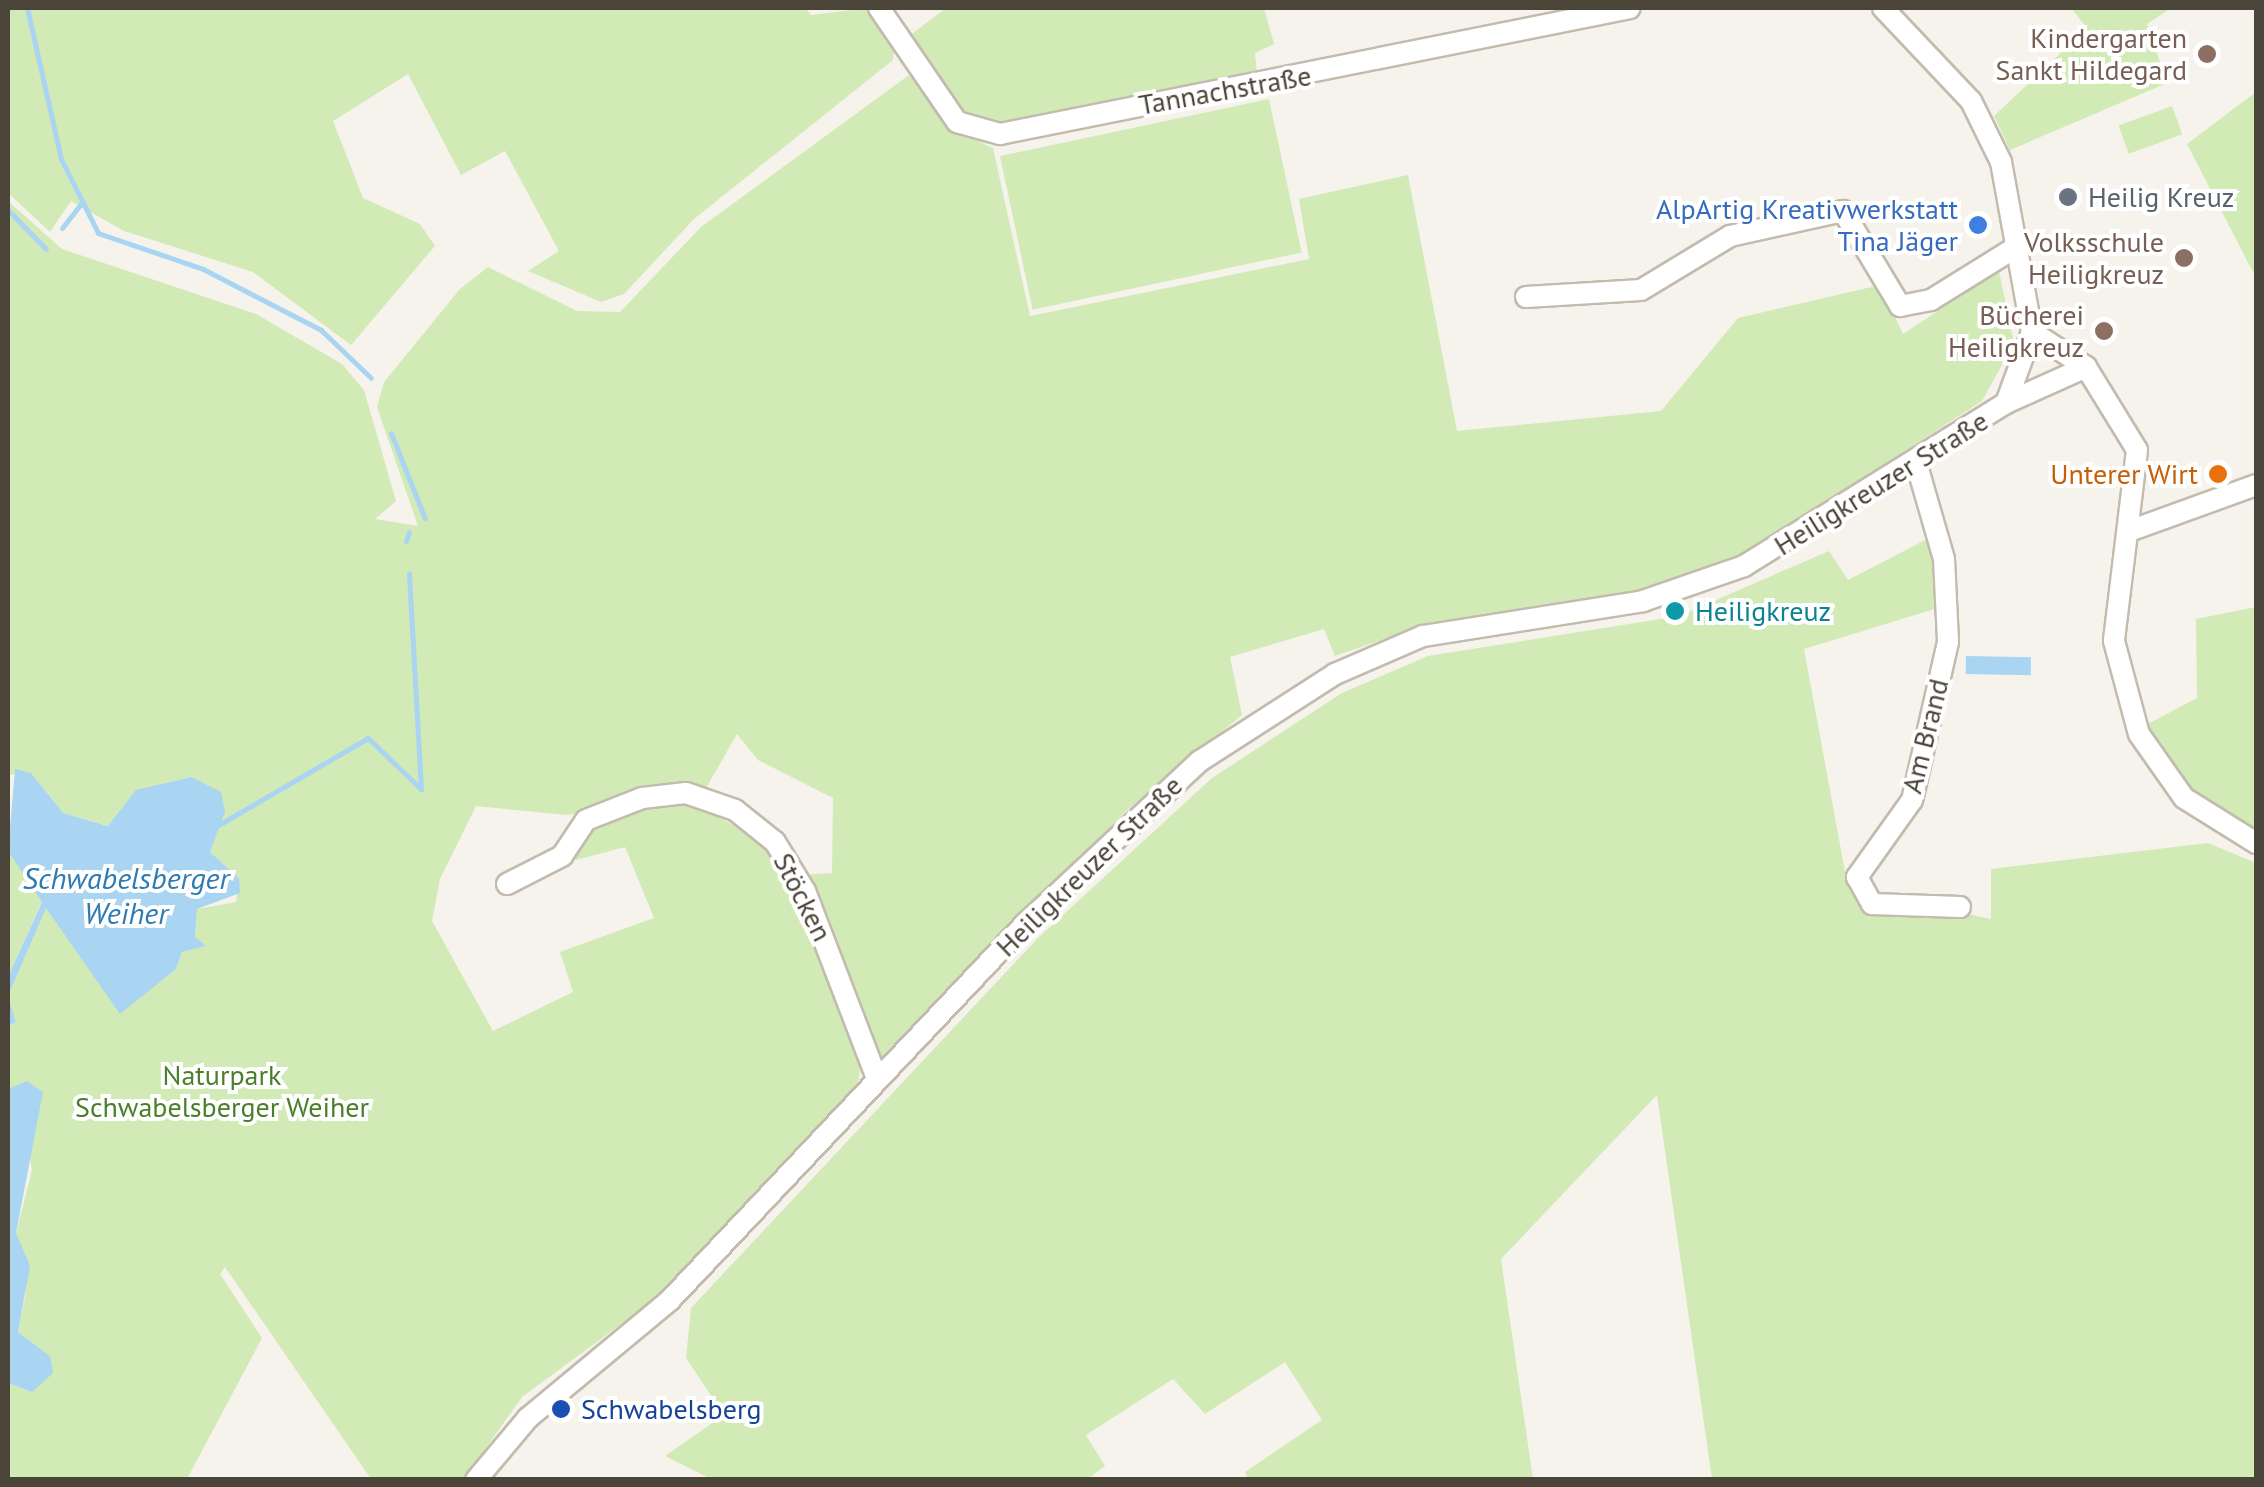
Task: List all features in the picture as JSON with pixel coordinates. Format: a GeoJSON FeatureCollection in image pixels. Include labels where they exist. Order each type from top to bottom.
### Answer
{"type":"FeatureCollection","features":[{"type":"Feature","properties":{"kind":"street","name":"Tannachstraße"},"geometry":{"type":"LineString","coordinates":[[878,8],[956,122],[1000,134],[1630,8]]}},
{"type":"Feature","properties":{"kind":"street"},"geometry":{"type":"LineString","coordinates":[[1882,8],[1900,16]]}},
{"type":"Feature","properties":{"kind":"street","name":"Heiligkreuzer Straße"},"geometry":{"type":"LineString","coordinates":[[1900,16],[1993,140],[2021,244],[2032,332],[2006,404]]}},
{"type":"Feature","properties":{"kind":"street"},"geometry":{"type":"LineString","coordinates":[[1526,296],[1641,290],[1730,236],[1843,211],[1900,306],[1930,300],[2021,244]]}},
{"type":"Feature","properties":{"kind":"street"},"geometry":{"type":"LineString","coordinates":[[2032,332],[2086,367],[2137,450],[2132,530],[2114,641],[2139,734],[2184,798],[2256,843]]}},
{"type":"Feature","properties":{"kind":"street","name":"Heiligkreuzer Straße"},"geometry":{"type":"LineString","coordinates":[[476,1480],[528,1418],[670,1300],[877,1079],[1133,816],[1200,760],[1335,674],[1423,636],[1692,587],[1815,530],[2006,404],[2086,367]]}},
{"type":"Feature","properties":{"kind":"street","name":"Am Brand"},"geometry":{"type":"LineString","coordinates":[[1916,462],[1944,559],[1948,642],[1912,800],[1857,878],[1872,904],[1960,906]]}},
{"type":"Feature","properties":{"kind":"street"},"geometry":{"type":"LineString","coordinates":[[2132,530],[2256,485]]}},
{"type":"Feature","properties":{"kind":"street","name":"Stöcken"},"geometry":{"type":"LineString","coordinates":[[507,884],[562,856],[586,820],[642,798],[686,793],[736,810],[775,842],[805,891],[877,1079]]}},
{"type":"Feature","properties":{"kind":"green space"},"geometry":{"type":"Polygon","coordinates":[[[8,8],[805,8],[811,15],[868,8],[894,48],[893,60],[694,219],[624,294],[601,302],[528,271],[559,251],[505,151],[461,175],[408,74],[333,121],[363,198],[420,224],[435,246],[351,345],[253,272],[124,231],[71,201],[50,232],[8,193],[8,8]]]}},
{"type":"Feature","properties":{"kind":"green space"},"geometry":{"type":"Polygon","coordinates":[[[946,8],[1264,8],[1274,44],[1255,53],[1257,72],[993,125],[958,117],[904,40],[946,8]]]}},
{"type":"Feature","properties":{"kind":"green space"},"geometry":{"type":"Polygon","coordinates":[[[2071,8],[2171,8],[2147,24],[2167,83],[2010,150],[1994,116],[2087,28],[2071,8]]]}},
{"type":"Feature","properties":{"kind":"green space","name":"Naturpark Schwabelsberger Weiher"},"geometry":{"type":"Polygon","coordinates":[[[909,75],[953,130],[993,148],[1030,316],[1309,259],[1299,199],[1408,175],[1457,431],[1661,411],[1738,318],[1880,285],[1903,334],[1999,271],[2014,343],[1982,401],[1741,557],[1639,590],[1419,627],[1335,656],[1324,629],[1230,657],[1242,715],[1126,811],[883,1061],[803,875],[832,873],[833,798],[758,760],[737,734],[705,790],[566,815],[476,806],[440,879],[432,921],[493,1031],[573,992],[560,952],[654,918],[625,847],[576,860],[572,843],[611,815],[685,799],[772,846],[861,1061],[858,1085],[662,1294],[522,1397],[464,1479],[371,1479],[225,1267],[220,1274],[262,1338],[187,1479],[8,1479],[8,1383],[32,1392],[50,1356],[18,1332],[26,1292],[16,1233],[32,1170],[15,1087],[8,1089],[8,1026],[16,1022],[8,996],[46,907],[120,1013],[176,969],[182,952],[205,946],[195,937],[197,909],[236,902],[239,878],[210,852],[220,825],[191,777],[149,787],[109,826],[63,813],[31,773],[8,775],[8,201],[62,249],[256,314],[342,364],[364,390],[396,501],[375,519],[418,526],[377,407],[384,382],[460,289],[488,267],[577,311],[620,312],[701,227],[909,75]]]}},
{"type":"Feature","properties":{"kind":"green space"},"geometry":{"type":"Polygon","coordinates":[[[2256,92],[2256,278],[2187,144],[2256,92]]]}},
{"type":"Feature","properties":{"kind":"green space"},"geometry":{"type":"Polygon","coordinates":[[[1269,99],[1302,253],[1033,310],[1000,156],[1269,99]]]}},
{"type":"Feature","properties":{"kind":"green space"},"geometry":{"type":"Polygon","coordinates":[[[2172,106],[2182,134],[2129,154],[2118,125],[2172,106]]]}},
{"type":"Feature","properties":{"kind":"green space"},"geometry":{"type":"Polygon","coordinates":[[[1931,537],[1941,607],[1804,649],[1848,888],[1991,919],[1991,869],[2208,843],[2256,863],[2256,1477],[1712,1479],[1657,1095],[1501,1259],[1533,1479],[1248,1479],[1245,1472],[1322,1420],[1285,1362],[1205,1414],[1173,1379],[1086,1435],[1105,1466],[1088,1479],[711,1479],[665,1456],[724,1415],[686,1358],[691,1308],[1038,938],[1212,778],[1342,693],[1428,656],[1679,616],[1829,551],[1848,580],[1931,537]]]}},
{"type":"Feature","properties":{"kind":"green space"},"geometry":{"type":"Polygon","coordinates":[[[2256,607],[2256,828],[2226,817],[2161,763],[2144,726],[2197,698],[2196,619],[2256,607]]]}},
{"type":"Feature","properties":{"kind":"green space"},"geometry":{"type":"Polygon","coordinates":[[[8,851],[42,901],[8,977],[8,851]]]}},
{"type":"Feature","properties":{"kind":"water"},"geometry":{"type":"Polygon","coordinates":[[[1966,656],[2031,657],[2031,675],[1966,674],[1966,656]]]}},
{"type":"Feature","properties":{"kind":"water","name":"Schwabelsberger Weiher"},"geometry":{"type":"Polygon","coordinates":[[[15,769],[31,773],[63,813],[108,826],[136,790],[191,777],[221,792],[225,812],[210,852],[239,878],[240,893],[197,909],[195,937],[206,946],[182,952],[176,969],[120,1014],[46,908],[8,996],[8,977],[42,902],[8,851],[15,769]]]}},
{"type":"Feature","properties":{"kind":"water"},"geometry":{"type":"Polygon","coordinates":[[[8,996],[16,1022],[8,1026],[8,996]]]}},
{"type":"Feature","properties":{"kind":"water"},"geometry":{"type":"Polygon","coordinates":[[[27,1081],[43,1092],[16,1233],[30,1266],[18,1332],[50,1356],[53,1373],[32,1392],[8,1383],[8,1089],[27,1081]]]}},
{"type":"Feature","properties":{"kind":"waterway"},"geometry":{"type":"LineString","coordinates":[[27,8],[61,159],[98,233],[203,269],[321,330],[371,378]]}},
{"type":"Feature","properties":{"kind":"waterway"},"geometry":{"type":"LineString","coordinates":[[62,228],[82,202]]}},
{"type":"Feature","properties":{"kind":"waterway"},"geometry":{"type":"LineString","coordinates":[[8,210],[46,249]]}},
{"type":"Feature","properties":{"kind":"waterway"},"geometry":{"type":"LineString","coordinates":[[391,433],[425,519]]}},
{"type":"Feature","properties":{"kind":"waterway"},"geometry":{"type":"LineString","coordinates":[[406,541],[409,532]]}},
{"type":"Feature","properties":{"kind":"waterway"},"geometry":{"type":"LineString","coordinates":[[215,827],[368,738],[421,789],[409,573]]}},
{"type":"Feature","properties":{"kind":"place","name":"Kindergarten Sankt Hildegard"},"geometry":{"type":"Point","coordinates":[2207,54]}},
{"type":"Feature","properties":{"kind":"place","name":"Heilig Kreuz"},"geometry":{"type":"Point","coordinates":[2068,197]}},
{"type":"Feature","properties":{"kind":"place","name":"AlpArtig Kreativwerkstatt Tina Jäger"},"geometry":{"type":"Point","coordinates":[1978,225]}},
{"type":"Feature","properties":{"kind":"place","name":"Volksschule Heiligkreuz"},"geometry":{"type":"Point","coordinates":[2184,258]}},
{"type":"Feature","properties":{"kind":"place","name":"Bücherei Heiligkreuz"},"geometry":{"type":"Point","coordinates":[2104,331]}},
{"type":"Feature","properties":{"kind":"place","name":"Unterer Wirt"},"geometry":{"type":"Point","coordinates":[2218,474]}},
{"type":"Feature","properties":{"kind":"place","name":"Heiligkreuz"},"geometry":{"type":"Point","coordinates":[1675,611]}},
{"type":"Feature","properties":{"kind":"place","name":"Schwabelsberg"},"geometry":{"type":"Point","coordinates":[561,1409]}}]}
